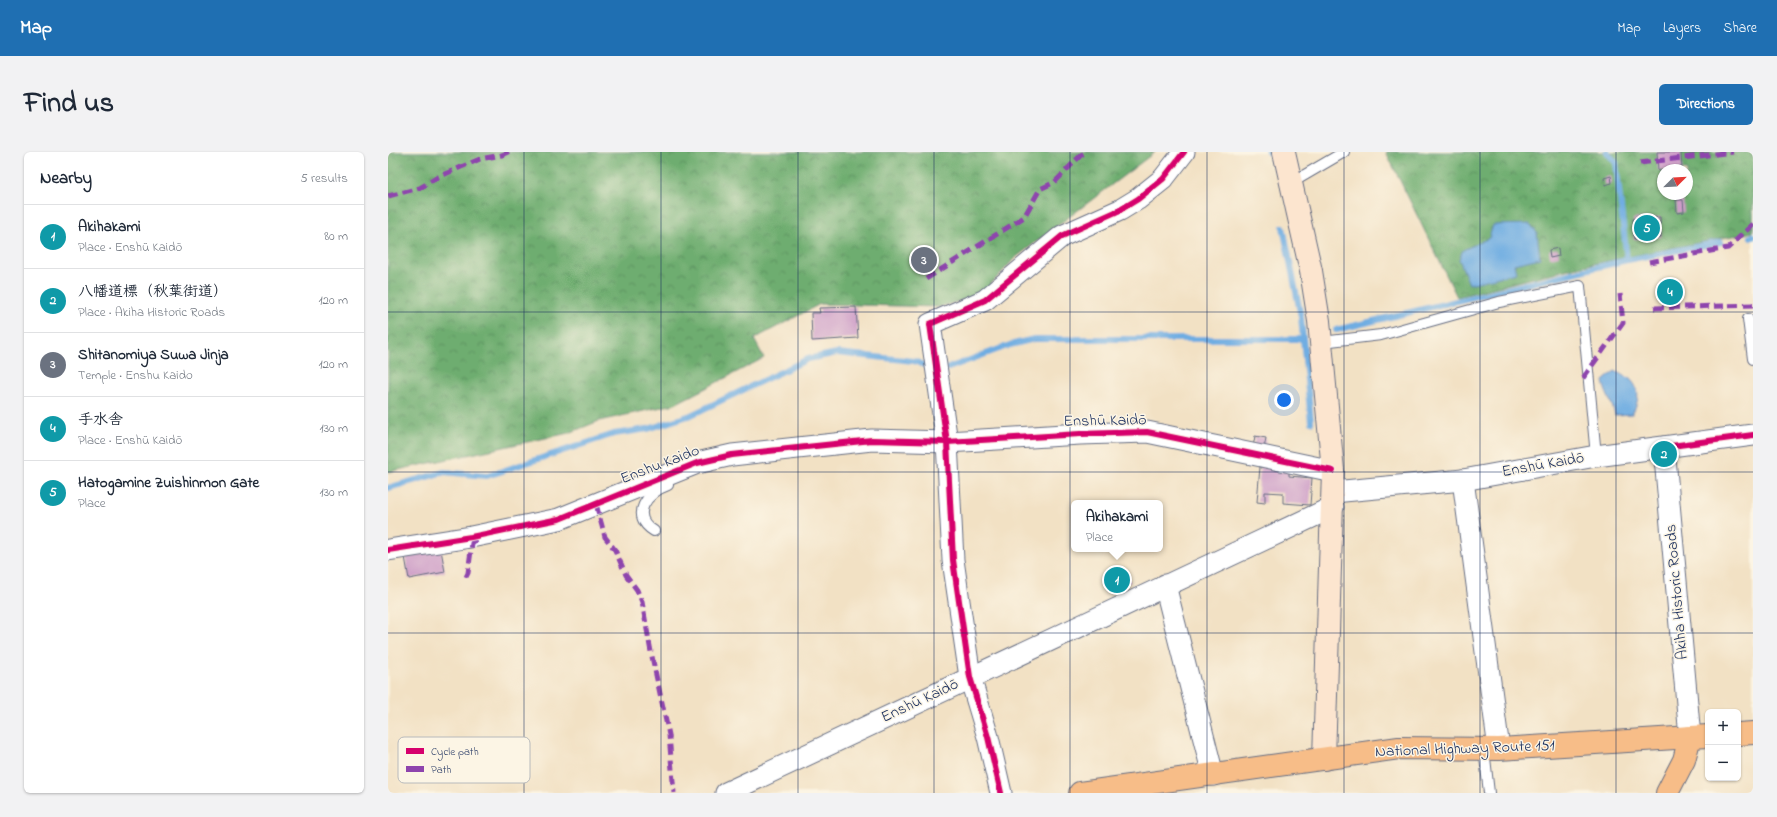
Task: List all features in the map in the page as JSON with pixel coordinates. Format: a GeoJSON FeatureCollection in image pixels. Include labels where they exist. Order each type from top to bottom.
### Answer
{"type":"FeatureCollection","features":[{"type":"Feature","properties":{"kind":"highway"},"geometry":{"type":"LineString","coordinates":[[1741,734],[1753,734]]}},
{"type":"Feature","properties":{"kind":"highway","name":"National Highway Route 151"},"geometry":{"type":"LineString","coordinates":[[1080,793],[1399,748],[1492,749],[1699,736]]}},
{"type":"Feature","properties":{"kind":"highway"},"geometry":{"type":"LineString","coordinates":[[1667,793],[1684,760],[1699,736]]}},
{"type":"Feature","properties":{"kind":"street"},"geometry":{"type":"LineString","coordinates":[[1001,793],[988,737],[970,677],[953,560],[947,442],[930,324],[985,300],[1062,236],[1120,210],[1138,199],[1163,179],[1184,152]]}},
{"type":"Feature","properties":{"kind":"street"},"geometry":{"type":"LineString","coordinates":[[1284,152],[1311,271],[1322,342],[1333,490],[1324,759]]}},
{"type":"Feature","properties":{"kind":"street","name":"Enshū Kaidō"},"geometry":{"type":"LineString","coordinates":[[947,442],[1080,434],[1147,432],[1333,490],[1462,480],[1596,456],[1753,435]]}},
{"type":"Feature","properties":{"kind":"street","name":"Enshu Kaido"},"geometry":{"type":"LineString","coordinates":[[388,550],[471,537],[559,519],[697,463],[714,459],[740,454],[872,440],[947,442]]}},
{"type":"Feature","properties":{"kind":"street","name":"Akiha Historic Roads"},"geometry":{"type":"LineString","coordinates":[[1664,447],[1699,736]]}},
{"type":"Feature","properties":{"kind":"street"},"geometry":{"type":"LineString","coordinates":[[1462,480],[1492,749]]}},
{"type":"Feature","properties":{"kind":"street","name":"Enshū Kaidō"},"geometry":{"type":"LineString","coordinates":[[726,793],[1165,585],[1333,490]]}},
{"type":"Feature","properties":{"kind":"street"},"geometry":{"type":"LineString","coordinates":[[1165,585],[1214,775]]}},
{"type":"Feature","properties":{"kind":"lane"},"geometry":{"type":"LineString","coordinates":[[1291,184],[1344,152]]}},
{"type":"Feature","properties":{"kind":"lane"},"geometry":{"type":"LineString","coordinates":[[1322,342],[1381,334],[1499,302],[1580,286],[1596,456]]}},
{"type":"Feature","properties":{"kind":"lane"},"geometry":{"type":"LineString","coordinates":[[1748,319],[1753,359]]}},
{"type":"Feature","properties":{"kind":"lane"},"geometry":{"type":"LineString","coordinates":[[654,531],[647,526],[643,519],[642,508],[647,499],[661,487],[697,474],[714,459]]}},
{"type":"Feature","properties":{"kind":"lane"},"geometry":{"type":"LineString","coordinates":[[1488,793],[1492,749]]}},
{"type":"Feature","properties":{"kind":"green space"},"geometry":{"type":"Polygon","coordinates":[[[388,152],[1155,152],[1015,258],[981,295],[939,307],[820,304],[754,339],[764,358],[675,404],[599,421],[569,433],[388,472],[388,152]]]}},
{"type":"Feature","properties":{"kind":"green space"},"geometry":{"type":"Polygon","coordinates":[[[1386,152],[1753,152],[1753,232],[1573,268],[1457,297],[1386,152]]]}},
{"type":"Feature","properties":{"kind":"water"},"geometry":{"type":"Polygon","coordinates":[[[1530,224],[1537,233],[1540,258],[1514,264],[1516,273],[1469,284],[1459,259],[1463,250],[1489,238],[1493,225],[1530,224]]]}},
{"type":"Feature","properties":{"kind":"water"},"geometry":{"type":"Polygon","coordinates":[[[1615,371],[1629,378],[1636,387],[1638,396],[1632,414],[1615,415],[1605,390],[1603,381],[1615,371]]]}},
{"type":"Feature","properties":{"kind":"building"},"geometry":{"type":"Polygon","coordinates":[[[1657,152],[1681,152],[1682,164],[1658,164],[1657,152]]]}},
{"type":"Feature","properties":{"kind":"building"},"geometry":{"type":"Polygon","coordinates":[[[1611,176],[1612,183],[1605,185],[1604,178],[1611,176]]]}},
{"type":"Feature","properties":{"kind":"building"},"geometry":{"type":"Polygon","coordinates":[[[1676,200],[1683,200],[1684,212],[1677,213],[1676,200]]]}},
{"type":"Feature","properties":{"kind":"building"},"geometry":{"type":"Polygon","coordinates":[[[1660,217],[1661,237],[1634,239],[1633,219],[1660,217]]]}},
{"type":"Feature","properties":{"kind":"building"},"geometry":{"type":"Polygon","coordinates":[[[1558,248],[1559,256],[1550,258],[1549,250],[1558,248]]]}},
{"type":"Feature","properties":{"kind":"building"},"geometry":{"type":"Polygon","coordinates":[[[930,249],[933,269],[918,271],[915,251],[930,249]]]}},
{"type":"Feature","properties":{"kind":"building"},"geometry":{"type":"Polygon","coordinates":[[[1673,282],[1676,300],[1668,302],[1665,283],[1673,282]]]}},
{"type":"Feature","properties":{"kind":"building"},"geometry":{"type":"Polygon","coordinates":[[[856,307],[858,338],[812,341],[811,313],[820,313],[819,308],[856,307]]]}},
{"type":"Feature","properties":{"kind":"building"},"geometry":{"type":"Polygon","coordinates":[[[1255,436],[1266,438],[1264,449],[1253,447],[1255,436]]]}},
{"type":"Feature","properties":{"kind":"building"},"geometry":{"type":"Polygon","coordinates":[[[1260,467],[1289,469],[1289,476],[1312,478],[1310,505],[1283,503],[1283,493],[1265,492],[1265,503],[1257,502],[1260,467]]]}},
{"type":"Feature","properties":{"kind":"building"},"geometry":{"type":"Polygon","coordinates":[[[441,550],[445,572],[409,579],[405,557],[441,550]]]}},
{"type":"Feature","properties":{"kind":"waterway"},"geometry":{"type":"LineString","coordinates":[[1607,152],[1616,163],[1627,260]]}},
{"type":"Feature","properties":{"kind":"waterway"},"geometry":{"type":"LineString","coordinates":[[1283,227],[1301,317],[1311,422]]}},
{"type":"Feature","properties":{"kind":"waterway"},"geometry":{"type":"LineString","coordinates":[[1336,330],[1627,260],[1721,242]]}},
{"type":"Feature","properties":{"kind":"waterway"},"geometry":{"type":"LineString","coordinates":[[948,368],[1010,345],[1034,339],[1303,339]]}},
{"type":"Feature","properties":{"kind":"waterway"},"geometry":{"type":"LineString","coordinates":[[388,488],[444,472],[487,476],[614,434],[648,429],[691,415],[808,359],[837,353],[914,361],[927,366]]}},
{"type":"Feature","properties":{"kind":"marked path"},"geometry":{"type":"LineString","coordinates":[[388,196],[420,188],[438,177],[480,159],[502,155],[509,152]]}},
{"type":"Feature","properties":{"kind":"marked path"},"geometry":{"type":"LineString","coordinates":[[926,279],[1024,217],[1040,189],[1055,182],[1081,155],[1087,152]]}},
{"type":"Feature","properties":{"kind":"marked path"},"geometry":{"type":"LineString","coordinates":[[1640,163],[1733,152]]}},
{"type":"Feature","properties":{"kind":"marked path"},"geometry":{"type":"LineString","coordinates":[[1649,262],[1728,248],[1753,224]]}},
{"type":"Feature","properties":{"kind":"marked path"},"geometry":{"type":"LineString","coordinates":[[1583,378],[1623,323],[1620,294]]}},
{"type":"Feature","properties":{"kind":"marked path"},"geometry":{"type":"LineString","coordinates":[[1654,308],[1753,305]]}},
{"type":"Feature","properties":{"kind":"marked path"},"geometry":{"type":"LineString","coordinates":[[596,504],[605,537],[615,550],[626,575],[637,590],[642,602],[669,735],[674,793]]}},
{"type":"Feature","properties":{"kind":"marked path"},"geometry":{"type":"LineString","coordinates":[[466,577],[468,573],[472,543],[479,537]]}},
{"type":"Feature","properties":{"kind":"marked path"},"geometry":{"type":"LineString","coordinates":[[1122,587],[1134,581]]}},
{"type":"Feature","properties":{"kind":"cycle path"},"geometry":{"type":"LineString","coordinates":[[1001,793],[988,737],[970,677],[953,560],[947,442],[930,324],[985,300],[1062,236],[1120,210],[1138,199],[1163,179],[1184,152]]}},
{"type":"Feature","properties":{"kind":"cycle path"},"geometry":{"type":"LineString","coordinates":[[388,550],[471,537],[559,519],[697,463],[732,455],[872,440],[947,442],[1080,434],[1147,432],[1333,471]]}},
{"type":"Feature","properties":{"kind":"cycle path"},"geometry":{"type":"LineString","coordinates":[[1664,447],[1753,435]]}},
{"type":"Feature","properties":{"kind":"place","name":"Hatogamine Zuishinmon Gate"},"geometry":{"type":"Point","coordinates":[1647,228]}},
{"type":"Feature","properties":{"kind":"place","name":"Shitanomiya Suwa Jinja"},"geometry":{"type":"Point","coordinates":[924,260]}},
{"type":"Feature","properties":{"kind":"place","name":"手水舎"},"geometry":{"type":"Point","coordinates":[1670,292]}},
{"type":"Feature","properties":{"kind":"place","name":"八幡道標（秋葉街道）"},"geometry":{"type":"Point","coordinates":[1664,454]}},
{"type":"Feature","properties":{"kind":"place","name":"Akihakami"},"geometry":{"type":"Point","coordinates":[1117,580]}}]}
